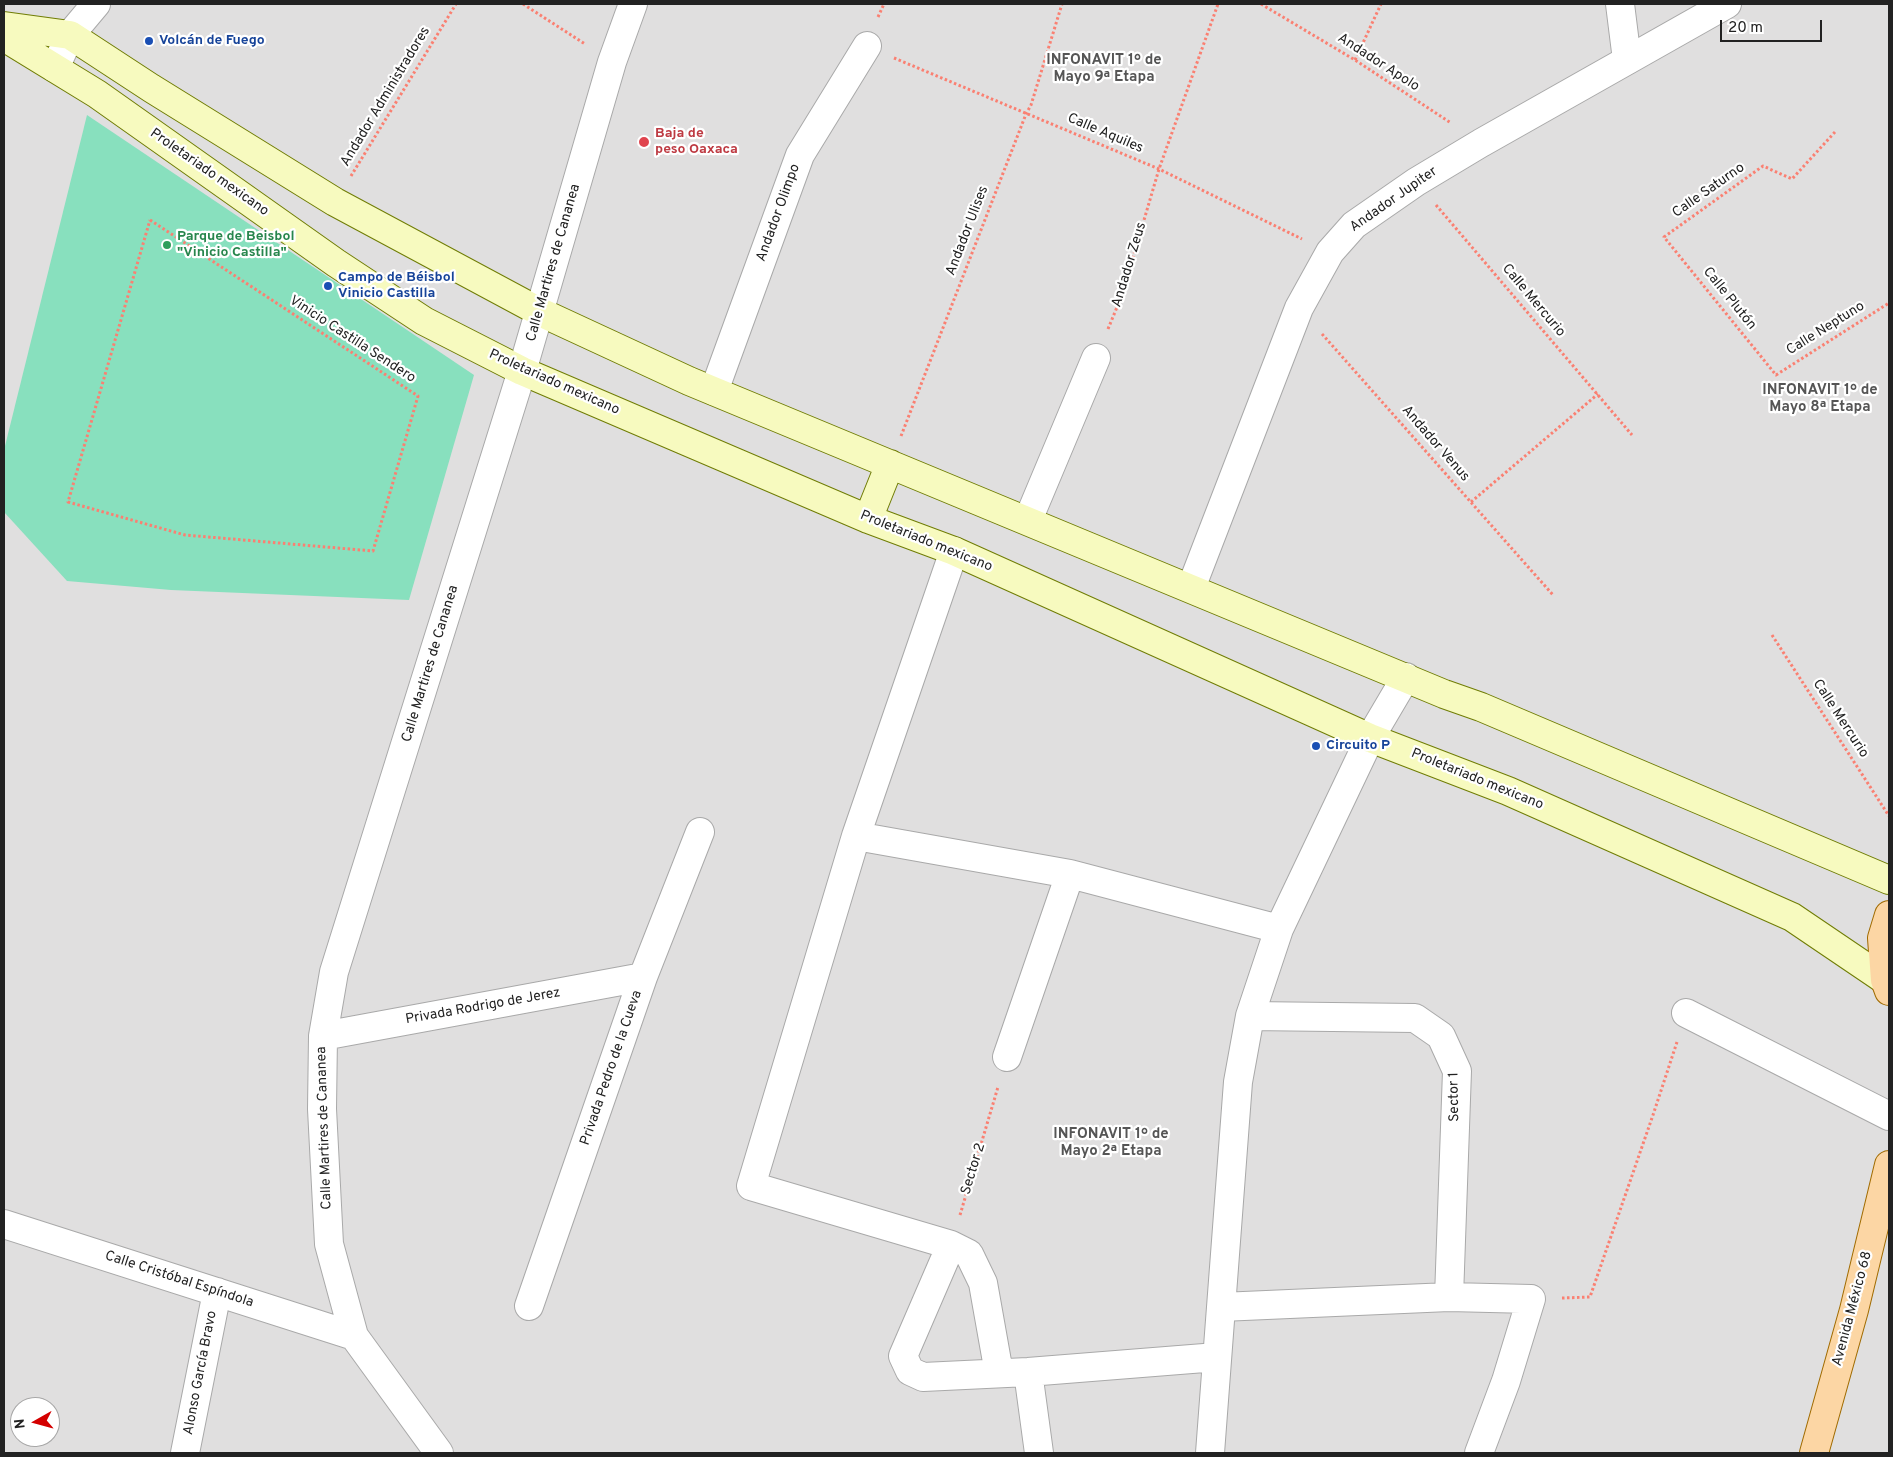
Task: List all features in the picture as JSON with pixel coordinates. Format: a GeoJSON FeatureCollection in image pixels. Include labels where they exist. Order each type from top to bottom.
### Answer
{"type":"FeatureCollection","features":[{"type":"Feature","properties":{"kind":"main road"},"geometry":{"type":"LineString","coordinates":[[4,26],[70,35],[151,88],[336,202],[540,312],[714,391],[1406,677],[1889,880]]}},
{"type":"Feature","properties":{"kind":"main road","name":"Proletariado mexicano"},"geometry":{"type":"LineString","coordinates":[[4,37],[97,94],[336,263],[424,321],[522,370],[868,519],[954,551],[1370,738],[1508,791],[1792,917],[1887,986]]}},
{"type":"Feature","properties":{"kind":"main road"},"geometry":{"type":"LineString","coordinates":[[868,519],[890,464]]}},
{"type":"Feature","properties":{"kind":"main road"},"geometry":{"type":"LineString","coordinates":[[1887,986],[1882,938],[1889,915]]}},
{"type":"Feature","properties":{"kind":"main road","name":"Avenida México 68"},"geometry":{"type":"LineString","coordinates":[[1814,1453],[1854,1310],[1889,1165]]}},
{"type":"Feature","properties":{"kind":"street"},"geometry":{"type":"LineString","coordinates":[[55,68],[70,35],[96,4]]}},
{"type":"Feature","properties":{"kind":"street","name":"Calle Martires de Cananea"},"geometry":{"type":"LineString","coordinates":[[354,1336],[329,1244],[322,1109],[323,1036],[334,972],[540,312],[612,62],[633,4]]}},
{"type":"Feature","properties":{"kind":"street"},"geometry":{"type":"LineString","coordinates":[[1620,4],[1627,60]]}},
{"type":"Feature","properties":{"kind":"street","name":"Andador Jupiter"},"geometry":{"type":"LineString","coordinates":[[1191,588],[1299,308],[1330,252],[1354,225],[1416,182],[1481,143],[1727,4]]}},
{"type":"Feature","properties":{"kind":"street","name":"Andador Olimpo"},"geometry":{"type":"LineString","coordinates":[[714,391],[800,155],[867,46]]}},
{"type":"Feature","properties":{"kind":"street"},"geometry":{"type":"LineString","coordinates":[[1028,520],[1096,358]]}},
{"type":"Feature","properties":{"kind":"street"},"geometry":{"type":"LineString","coordinates":[[954,551],[856,836],[751,1186],[951,1245],[969,1254],[983,1283],[1000,1373]]}},
{"type":"Feature","properties":{"kind":"street"},"geometry":{"type":"LineString","coordinates":[[1210,1453],[1238,1082],[1250,1016],[1279,929],[1370,738],[1406,677]]}},
{"type":"Feature","properties":{"kind":"street","name":"Privada Pedro de la Cueva"},"geometry":{"type":"LineString","coordinates":[[529,1306],[643,977],[700,832]]}},
{"type":"Feature","properties":{"kind":"street"},"geometry":{"type":"LineString","coordinates":[[856,836],[1070,874],[1279,929]]}},
{"type":"Feature","properties":{"kind":"street"},"geometry":{"type":"LineString","coordinates":[[1008,1057],[1070,874]]}},
{"type":"Feature","properties":{"kind":"street","name":"Privada Rodrigo de Jerez"},"geometry":{"type":"LineString","coordinates":[[323,1036],[643,977]]}},
{"type":"Feature","properties":{"kind":"street"},"geometry":{"type":"LineString","coordinates":[[1686,1013],[1889,1116]]}},
{"type":"Feature","properties":{"kind":"street","name":"Sector 1"},"geometry":{"type":"LineString","coordinates":[[1250,1016],[1416,1018],[1440,1036],[1457,1071],[1449,1297]]}},
{"type":"Feature","properties":{"kind":"street","name":"Calle Cristóbal Espíndola"},"geometry":{"type":"LineString","coordinates":[[4,1224],[354,1336]]}},
{"type":"Feature","properties":{"kind":"street"},"geometry":{"type":"LineString","coordinates":[[951,1245],[903,1356],[910,1371],[923,1377],[1028,1372],[1217,1356]]}},
{"type":"Feature","properties":{"kind":"street","name":"Alonso García Bravo"},"geometry":{"type":"LineString","coordinates":[[185,1453],[218,1292]]}},
{"type":"Feature","properties":{"kind":"street"},"geometry":{"type":"LineString","coordinates":[[1221,1307],[1449,1297],[1531,1299],[1506,1381],[1479,1453]]}},
{"type":"Feature","properties":{"kind":"street"},"geometry":{"type":"LineString","coordinates":[[354,1336],[439,1453]]}},
{"type":"Feature","properties":{"kind":"street"},"geometry":{"type":"LineString","coordinates":[[1028,1372],[1039,1453]]}},
{"type":"Feature","properties":{"kind":"path","name":"Andador Administradores"},"geometry":{"type":"LineString","coordinates":[[336,202],[456,4]]}},
{"type":"Feature","properties":{"kind":"path"},"geometry":{"type":"LineString","coordinates":[[523,4],[612,62]]}},
{"type":"Feature","properties":{"kind":"path","name":"Andador Ulises"},"geometry":{"type":"LineString","coordinates":[[890,464],[1031,105],[1062,4]]}},
{"type":"Feature","properties":{"kind":"path","name":"Andador Zeus"},"geometry":{"type":"LineString","coordinates":[[1096,358],[1122,295],[1159,169],[1218,4]]}},
{"type":"Feature","properties":{"kind":"path","name":"Andador Apolo"},"geometry":{"type":"LineString","coordinates":[[1261,4],[1355,60],[1481,143]]}},
{"type":"Feature","properties":{"kind":"path"},"geometry":{"type":"LineString","coordinates":[[1355,60],[1381,4]]}},
{"type":"Feature","properties":{"kind":"path","name":"Calle Aquiles"},"geometry":{"type":"LineString","coordinates":[[867,46],[1159,169],[1330,252]]}},
{"type":"Feature","properties":{"kind":"path","name":"Calle Saturno"},"geometry":{"type":"LineString","coordinates":[[1664,237],[1763,166],[1792,179],[1835,132]]}},
{"type":"Feature","properties":{"kind":"path","name":"Calle Mercurio"},"geometry":{"type":"LineString","coordinates":[[1416,182],[1632,435]]}},
{"type":"Feature","properties":{"kind":"path","name":"Vinicio Castilla Sendero"},"geometry":{"type":"LineString","coordinates":[[150,220],[418,396],[373,551],[185,535],[68,502],[150,220]]}},
{"type":"Feature","properties":{"kind":"path","name":"Calle Plutón"},"geometry":{"type":"LineString","coordinates":[[1664,237],[1776,375]]}},
{"type":"Feature","properties":{"kind":"path","name":"Calle Neptuno"},"geometry":{"type":"LineString","coordinates":[[1776,375],[1889,303]]}},
{"type":"Feature","properties":{"kind":"path","name":"Andador Venus"},"geometry":{"type":"LineString","coordinates":[[1299,308],[1553,595]]}},
{"type":"Feature","properties":{"kind":"path"},"geometry":{"type":"LineString","coordinates":[[1471,502],[1598,394]]}},
{"type":"Feature","properties":{"kind":"path","name":"Calle Mercurio"},"geometry":{"type":"LineString","coordinates":[[1772,635],[1889,816]]}},
{"type":"Feature","properties":{"kind":"path"},"geometry":{"type":"LineString","coordinates":[[1531,1299],[1590,1296],[1654,1115],[1686,1013]]}},
{"type":"Feature","properties":{"kind":"path","name":"Sector 2"},"geometry":{"type":"LineString","coordinates":[[951,1245],[1008,1057]]}},
{"type":"Feature","properties":{"kind":"shaded area"},"geometry":{"type":"Polygon","coordinates":[[[4,4],[1889,4],[1889,1453],[4,1453],[4,4]]]}},
{"type":"Feature","properties":{"kind":"green space","name":"Parque de Beisbol \"Vinicio Castilla\""},"geometry":{"type":"Polygon","coordinates":[[[87,115],[474,375],[409,600],[171,590],[67,581],[4,512],[4,450],[87,115]]]}},
{"type":"Feature","properties":{"kind":"place","name":"Volcán de Fuego"},"geometry":{"type":"Point","coordinates":[149,41]}},
{"type":"Feature","properties":{"kind":"place","name":"Baja de peso Oaxaca"},"geometry":{"type":"Point","coordinates":[644,142]}},
{"type":"Feature","properties":{"kind":"place","name":"Parque de Beisbol \"Vinicio Castilla\""},"geometry":{"type":"Point","coordinates":[167,245]}},
{"type":"Feature","properties":{"kind":"place","name":"Campo de Béisbol Vinicio Castilla"},"geometry":{"type":"Point","coordinates":[328,286]}},
{"type":"Feature","properties":{"kind":"place","name":"Circuito P"},"geometry":{"type":"Point","coordinates":[1316,746]}},
{"type":"Feature","properties":{"kind":"district","name":"INFONAVIT 1º de Mayo 9ª Etapa"},"geometry":{"type":"Point","coordinates":[1104,70]}},
{"type":"Feature","properties":{"kind":"district","name":"INFONAVIT 1º de Mayo 8ª Etapa"},"geometry":{"type":"Point","coordinates":[1820,400]}},
{"type":"Feature","properties":{"kind":"district","name":"INFONAVIT 1º de Mayo 2ª Etapa"},"geometry":{"type":"Point","coordinates":[1111,1144]}}]}
